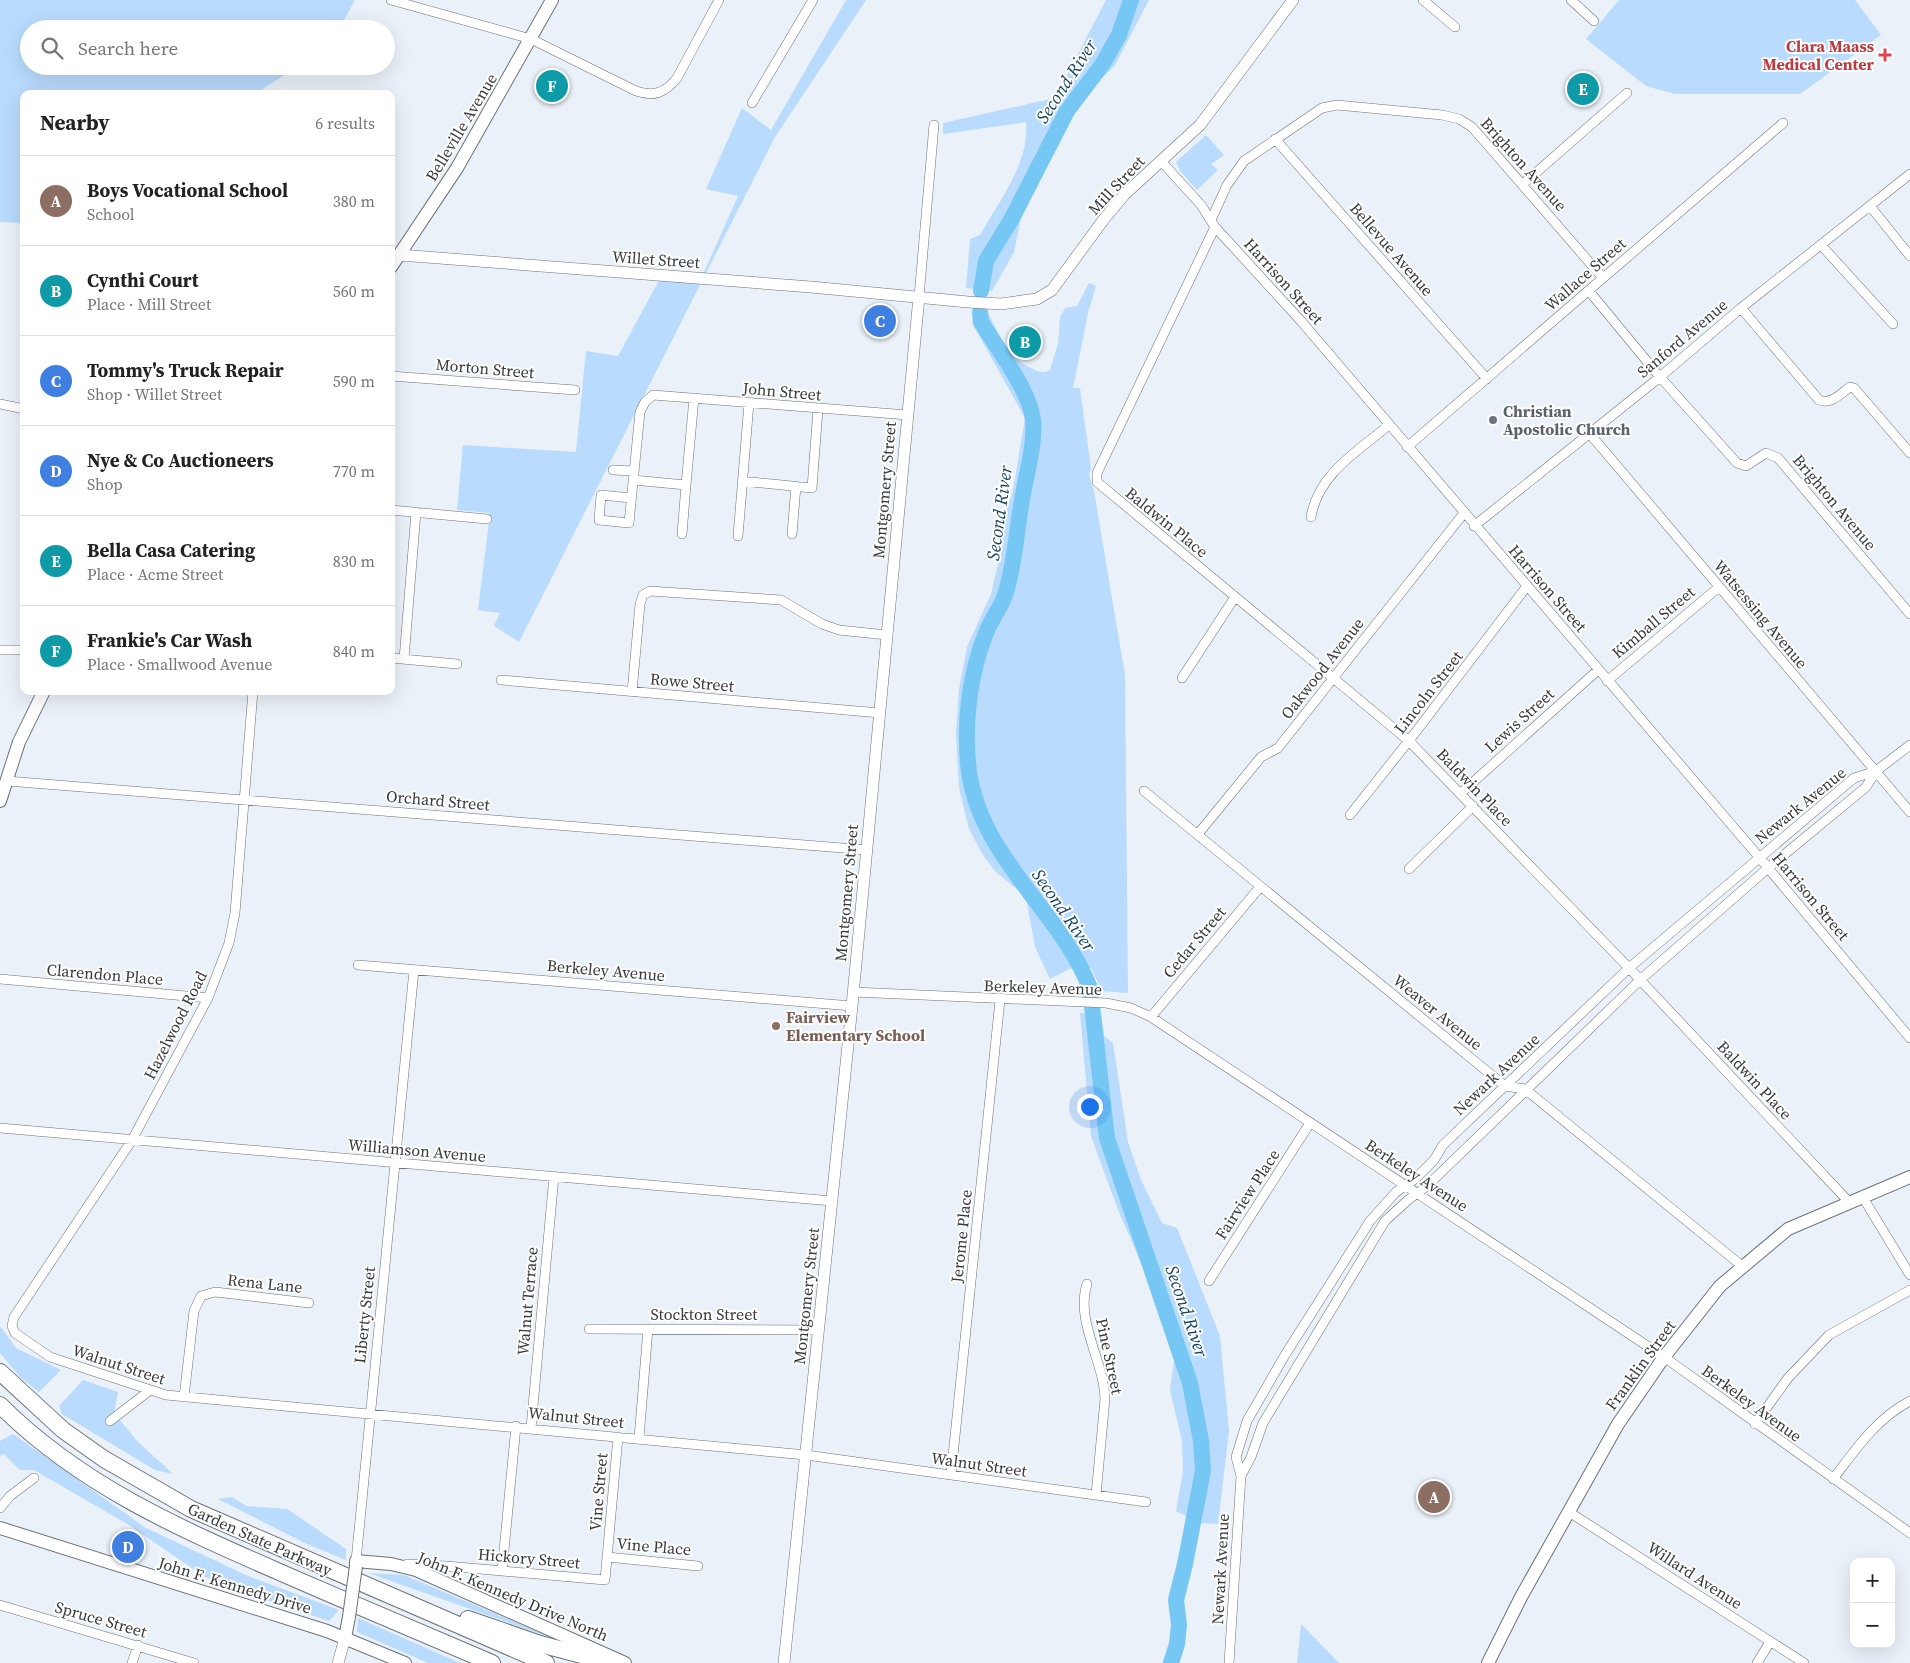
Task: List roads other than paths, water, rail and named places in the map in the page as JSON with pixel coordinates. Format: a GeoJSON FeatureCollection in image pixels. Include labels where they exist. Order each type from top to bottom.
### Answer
{"type":"FeatureCollection","features":[{"type":"Feature","properties":{"kind":"highway","name":"Garden State Parkway"},"geometry":{"type":"LineString","coordinates":[[0,1372],[63,1430],[104,1459],[191,1509],[354,1569],[546,1663]]}},
{"type":"Feature","properties":{"kind":"highway","name":"Garden State Parkway"},"geometry":{"type":"LineString","coordinates":[[0,1405],[47,1445],[130,1503],[204,1539],[492,1663]]}},
{"type":"Feature","properties":{"kind":"highway"},"geometry":{"type":"LineString","coordinates":[[354,1569],[535,1642],[612,1663]]}},
{"type":"Feature","properties":{"kind":"highway"},"geometry":{"type":"LineString","coordinates":[[340,1598],[473,1663]]}},
{"type":"Feature","properties":{"kind":"main road","name":"Belleville Avenue"},"geometry":{"type":"LineString","coordinates":[[396,255],[458,168],[552,0]]}},
{"type":"Feature","properties":{"kind":"main road"},"geometry":{"type":"LineString","coordinates":[[0,801],[27,724],[42,695]]}},
{"type":"Feature","properties":{"kind":"main road","name":"Franklin Street"},"geometry":{"type":"LineString","coordinates":[[1488,1663],[1517,1604],[1618,1424],[1664,1357],[1720,1286],[1788,1229],[1910,1177]]}},
{"type":"Feature","properties":{"kind":"main road","name":"John F. Kennedy Drive"},"geometry":{"type":"LineString","coordinates":[[0,1528],[345,1638],[405,1663]]}},
{"type":"Feature","properties":{"kind":"main road","name":"John F. Kennedy Drive North"},"geometry":{"type":"LineString","coordinates":[[354,1569],[391,1564],[424,1573],[625,1663]]}},
{"type":"Feature","properties":{"kind":"main road","name":"Liberty Street"},"geometry":{"type":"LineString","coordinates":[[345,1638],[354,1569]]}},
{"type":"Feature","properties":{"kind":"street"},"geometry":{"type":"LineString","coordinates":[[390,0],[531,39],[636,91],[654,95],[670,87],[677,78],[719,0]]}},
{"type":"Feature","properties":{"kind":"street"},"geometry":{"type":"LineString","coordinates":[[752,103],[813,0]]}},
{"type":"Feature","properties":{"kind":"street","name":"Mill Street"},"geometry":{"type":"LineString","coordinates":[[919,297],[968,302],[1020,302],[1037,299],[1052,290],[1104,219],[1125,194],[1200,125],[1293,0]]}},
{"type":"Feature","properties":{"kind":"street"},"geometry":{"type":"LineString","coordinates":[[1423,0],[1455,27]]}},
{"type":"Feature","properties":{"kind":"street"},"geometry":{"type":"LineString","coordinates":[[1572,0],[1594,21]]}},
{"type":"Feature","properties":{"kind":"street"},"geometry":{"type":"LineString","coordinates":[[1522,184],[1627,93]]}},
{"type":"Feature","properties":{"kind":"street","name":"Brighton Avenue"},"geometry":{"type":"LineString","coordinates":[[1126,413],[1234,173],[1244,162],[1275,139],[1322,108],[1337,105],[1459,118],[1472,127],[1603,278]]}},
{"type":"Feature","properties":{"kind":"street","name":"Wallace Street"},"geometry":{"type":"LineString","coordinates":[[1407,447],[1783,123]]}},
{"type":"Feature","properties":{"kind":"street","name":"Montgomery Street"},"geometry":{"type":"LineString","coordinates":[[784,1663],[852,1006],[934,125]]}},
{"type":"Feature","properties":{"kind":"street","name":"Bellevue Avenue"},"geometry":{"type":"LineString","coordinates":[[1275,139],[1486,379]]}},
{"type":"Feature","properties":{"kind":"street","name":"Harrison Street"},"geometry":{"type":"LineString","coordinates":[[1161,161],[1201,205],[1213,223],[1301,321],[1474,526],[1760,858],[1910,1038]]}},
{"type":"Feature","properties":{"kind":"street","name":"Sanford Avenue"},"geometry":{"type":"LineString","coordinates":[[1474,526],[1660,377],[1741,308],[1910,174]]}},
{"type":"Feature","properties":{"kind":"street"},"geometry":{"type":"LineString","coordinates":[[1870,206],[1910,256]]}},
{"type":"Feature","properties":{"kind":"street"},"geometry":{"type":"LineString","coordinates":[[1821,245],[1893,324]]}},
{"type":"Feature","properties":{"kind":"street","name":"Willet Street"},"geometry":{"type":"LineString","coordinates":[[396,255],[919,297]]}},
{"type":"Feature","properties":{"kind":"street","name":"Brighton Avenue"},"geometry":{"type":"LineString","coordinates":[[1589,291],[1660,377],[1737,463],[1746,466],[1766,453],[1778,458],[1910,614]]}},
{"type":"Feature","properties":{"kind":"street"},"geometry":{"type":"LineString","coordinates":[[1741,308],[1819,400],[1825,403],[1832,401],[1850,387],[1854,388],[1910,453]]}},
{"type":"Feature","properties":{"kind":"street","name":"Morton Street"},"geometry":{"type":"LineString","coordinates":[[395,376],[576,390]]}},
{"type":"Feature","properties":{"kind":"street","name":"John Street"},"geometry":{"type":"LineString","coordinates":[[634,476],[640,412],[645,402],[653,395],[908,415]]}},
{"type":"Feature","properties":{"kind":"street"},"geometry":{"type":"LineString","coordinates":[[682,534],[694,398]]}},
{"type":"Feature","properties":{"kind":"street"},"geometry":{"type":"LineString","coordinates":[[738,536],[749,403]]}},
{"type":"Feature","properties":{"kind":"street"},"geometry":{"type":"LineString","coordinates":[[0,404],[20,406]]}},
{"type":"Feature","properties":{"kind":"street"},"geometry":{"type":"LineString","coordinates":[[742,481],[812,488],[818,409]]}},
{"type":"Feature","properties":{"kind":"street","name":"Baldwin Place"},"geometry":{"type":"LineString","coordinates":[[1126,413],[1097,473],[1097,482],[1409,741],[1629,968],[1850,1203]]}},
{"type":"Feature","properties":{"kind":"street"},"geometry":{"type":"LineString","coordinates":[[1311,517],[1316,496],[1329,476],[1389,425]]}},
{"type":"Feature","properties":{"kind":"street","name":"Watsessing Avenue"},"geometry":{"type":"LineString","coordinates":[[1590,434],[1910,812]]}},
{"type":"Feature","properties":{"kind":"street"},"geometry":{"type":"LineString","coordinates":[[613,470],[634,476],[686,485]]}},
{"type":"Feature","properties":{"kind":"street"},"geometry":{"type":"LineString","coordinates":[[632,498],[602,495],[599,520],[629,523],[632,498],[634,476]]}},
{"type":"Feature","properties":{"kind":"street"},"geometry":{"type":"LineString","coordinates":[[792,534],[796,486]]}},
{"type":"Feature","properties":{"kind":"street"},"geometry":{"type":"LineString","coordinates":[[395,510],[487,519]]}},
{"type":"Feature","properties":{"kind":"street"},"geometry":{"type":"LineString","coordinates":[[404,659],[416,512]]}},
{"type":"Feature","properties":{"kind":"street","name":"Oakwood Avenue"},"geometry":{"type":"LineString","coordinates":[[1198,834],[1261,757],[1278,748],[1464,513]]}},
{"type":"Feature","properties":{"kind":"street","name":"Lincoln Street"},"geometry":{"type":"LineString","coordinates":[[1350,815],[1527,586]]}},
{"type":"Feature","properties":{"kind":"street","name":"Kimball Street"},"geometry":{"type":"LineString","coordinates":[[1607,681],[1719,587]]}},
{"type":"Feature","properties":{"kind":"street"},"geometry":{"type":"LineString","coordinates":[[632,692],[640,604],[643,595],[650,590],[781,600],[822,624],[839,630],[887,635]]}},
{"type":"Feature","properties":{"kind":"street"},"geometry":{"type":"LineString","coordinates":[[1182,678],[1236,597]]}},
{"type":"Feature","properties":{"kind":"street"},"geometry":{"type":"LineString","coordinates":[[0,650],[20,650]]}},
{"type":"Feature","properties":{"kind":"street"},"geometry":{"type":"LineString","coordinates":[[395,658],[457,664]]}},
{"type":"Feature","properties":{"kind":"street","name":"Lewis Street"},"geometry":{"type":"LineString","coordinates":[[1460,793],[1598,670]]}},
{"type":"Feature","properties":{"kind":"street","name":"Rowe Street"},"geometry":{"type":"LineString","coordinates":[[501,680],[880,713]]}},
{"type":"Feature","properties":{"kind":"street","name":"Hazelwood Road"},"geometry":{"type":"LineString","coordinates":[[15,1333],[12,1326],[14,1317],[132,1140],[208,998],[229,943],[235,913],[253,695]]}},
{"type":"Feature","properties":{"kind":"street","name":"Newark Avenue"},"geometry":{"type":"LineString","coordinates":[[1230,1663],[1241,1476],[1236,1457],[1247,1421],[1280,1364],[1370,1221],[1396,1192],[1434,1160],[1443,1145],[1629,968],[1854,778],[1876,771],[1910,745]]}},
{"type":"Feature","properties":{"kind":"street","name":"Newark Avenue"},"geometry":{"type":"LineString","coordinates":[[1241,1476],[1251,1457],[1263,1423],[1385,1221],[1427,1186],[1640,980],[1768,868],[1866,787],[1876,771]]}},
{"type":"Feature","properties":{"kind":"street","name":"Orchard Street"},"geometry":{"type":"LineString","coordinates":[[6,781],[867,850]]}},
{"type":"Feature","properties":{"kind":"street","name":"Weaver Avenue"},"geometry":{"type":"LineString","coordinates":[[1144,791],[1505,1086],[1525,1090],[1742,1266]]}},
{"type":"Feature","properties":{"kind":"street"},"geometry":{"type":"LineString","coordinates":[[1409,869],[1473,806]]}},
{"type":"Feature","properties":{"kind":"street","name":"Cedar Street"},"geometry":{"type":"LineString","coordinates":[[1151,1017],[1260,886]]}},
{"type":"Feature","properties":{"kind":"street","name":"Berkeley Avenue"},"geometry":{"type":"LineString","coordinates":[[358,965],[852,1006]]}},
{"type":"Feature","properties":{"kind":"street","name":"Liberty Street"},"geometry":{"type":"LineString","coordinates":[[354,1569],[414,970]]}},
{"type":"Feature","properties":{"kind":"street","name":"Clarendon Place"},"geometry":{"type":"LineString","coordinates":[[0,979],[208,998]]}},
{"type":"Feature","properties":{"kind":"street","name":"Berkeley Avenue"},"geometry":{"type":"LineString","coordinates":[[853,992],[1000,1000],[1081,1002],[1132,1008],[1151,1017],[1664,1357],[1755,1424],[1910,1533]]}},
{"type":"Feature","properties":{"kind":"street","name":"Jerome Place"},"geometry":{"type":"LineString","coordinates":[[950,1475],[1000,1000]]}},
{"type":"Feature","properties":{"kind":"street","name":"Fairview Place"},"geometry":{"type":"LineString","coordinates":[[1209,1281],[1310,1123]]}},
{"type":"Feature","properties":{"kind":"street","name":"Williamson Avenue"},"geometry":{"type":"LineString","coordinates":[[0,1128],[832,1201]]}},
{"type":"Feature","properties":{"kind":"street","name":"Walnut Terrace"},"geometry":{"type":"LineString","coordinates":[[531,1428],[554,1176]]}},
{"type":"Feature","properties":{"kind":"street"},"geometry":{"type":"LineString","coordinates":[[1862,1196],[1910,1274]]}},
{"type":"Feature","properties":{"kind":"street","name":"Pine Street"},"geometry":{"type":"LineString","coordinates":[[1088,1284],[1084,1306],[1105,1392],[1096,1495]]}},
{"type":"Feature","properties":{"kind":"street"},"geometry":{"type":"LineString","coordinates":[[1755,1424],[1788,1378],[1829,1335],[1910,1290]]}},
{"type":"Feature","properties":{"kind":"street","name":"Rena Lane"},"geometry":{"type":"LineString","coordinates":[[184,1397],[194,1310],[201,1296],[215,1292],[309,1303]]}},
{"type":"Feature","properties":{"kind":"street","name":"Stockton Street"},"geometry":{"type":"LineString","coordinates":[[590,1328],[818,1330]]}},
{"type":"Feature","properties":{"kind":"street"},"geometry":{"type":"LineString","coordinates":[[639,1438],[648,1329]]}},
{"type":"Feature","properties":{"kind":"street","name":"Walnut Street"},"geometry":{"type":"LineString","coordinates":[[15,1333],[50,1357],[150,1391],[184,1397],[516,1426],[806,1455],[1146,1502]]}},
{"type":"Feature","properties":{"kind":"street"},"geometry":{"type":"LineString","coordinates":[[110,1421],[150,1391]]}},
{"type":"Feature","properties":{"kind":"street"},"geometry":{"type":"LineString","coordinates":[[1833,1479],[1870,1431],[1896,1409],[1910,1401]]}},
{"type":"Feature","properties":{"kind":"street"},"geometry":{"type":"LineString","coordinates":[[502,1571],[516,1426]]}},
{"type":"Feature","properties":{"kind":"street","name":"Vine Street"},"geometry":{"type":"LineString","coordinates":[[605,1580],[618,1437]]}},
{"type":"Feature","properties":{"kind":"street"},"geometry":{"type":"LineString","coordinates":[[0,1508],[10,1496],[34,1478]]}},
{"type":"Feature","properties":{"kind":"street","name":"Willard Avenue"},"geometry":{"type":"LineString","coordinates":[[1569,1512],[1804,1663]]}},
{"type":"Feature","properties":{"kind":"street","name":"Vine Place"},"geometry":{"type":"LineString","coordinates":[[607,1557],[698,1566]]}},
{"type":"Feature","properties":{"kind":"street","name":"Hickory Street"},"geometry":{"type":"LineString","coordinates":[[391,1564],[436,1565],[605,1580]]}},
{"type":"Feature","properties":{"kind":"street","name":"Spruce Street"},"geometry":{"type":"LineString","coordinates":[[0,1605],[194,1663]]}},
{"type":"Feature","properties":{"kind":"street","name":"Liberty Street"},"geometry":{"type":"LineString","coordinates":[[338,1663],[345,1638]]}},
{"type":"Feature","properties":{"kind":"street"},"geometry":{"type":"LineString","coordinates":[[1757,1663],[1770,1642]]}},
{"type":"Feature","properties":{"kind":"street"},"geometry":{"type":"LineString","coordinates":[[132,1663],[138,1645]]}},
{"type":"Feature","properties":{"kind":"waterway","name":"Second River"},"geometry":{"type":"LineString","coordinates":[[981,291],[986,261],[1011,220],[1067,111],[1102,65],[1119,35],[1131,0]]}},
{"type":"Feature","properties":{"kind":"waterway","name":"Second River"},"geometry":{"type":"LineString","coordinates":[[980,312],[981,322],[1024,391],[1032,414],[1033,431],[1009,579],[1004,597],[980,648],[972,680],[967,730],[968,763],[974,796],[986,826],[1020,880],[1059,932],[1076,959],[1090,988],[1107,1138],[1190,1383],[1201,1441],[1203,1471],[1176,1600],[1179,1625],[1177,1644],[1171,1663]]}},
{"type":"Feature","properties":{"kind":"place","name":"Clara Maass Medical Center"},"geometry":{"type":"Point","coordinates":[1885,55]}},
{"type":"Feature","properties":{"kind":"place","name":"Frankie's Car Wash"},"geometry":{"type":"Point","coordinates":[552,86]}},
{"type":"Feature","properties":{"kind":"place","name":"Bella Casa Catering"},"geometry":{"type":"Point","coordinates":[1583,89]}},
{"type":"Feature","properties":{"kind":"place","name":"Tommy's Truck Repair"},"geometry":{"type":"Point","coordinates":[880,321]}},
{"type":"Feature","properties":{"kind":"place","name":"Cynthi Court"},"geometry":{"type":"Point","coordinates":[1025,342]}},
{"type":"Feature","properties":{"kind":"place","name":"Christian Apostolic Church"},"geometry":{"type":"Point","coordinates":[1493,420]}},
{"type":"Feature","properties":{"kind":"place","name":"Fairview Elementary School"},"geometry":{"type":"Point","coordinates":[776,1026]}},
{"type":"Feature","properties":{"kind":"place","name":"Boys Vocational School"},"geometry":{"type":"Point","coordinates":[1434,1497]}},
{"type":"Feature","properties":{"kind":"place","name":"Nye & Co Auctioneers"},"geometry":{"type":"Point","coordinates":[128,1547]}}]}
